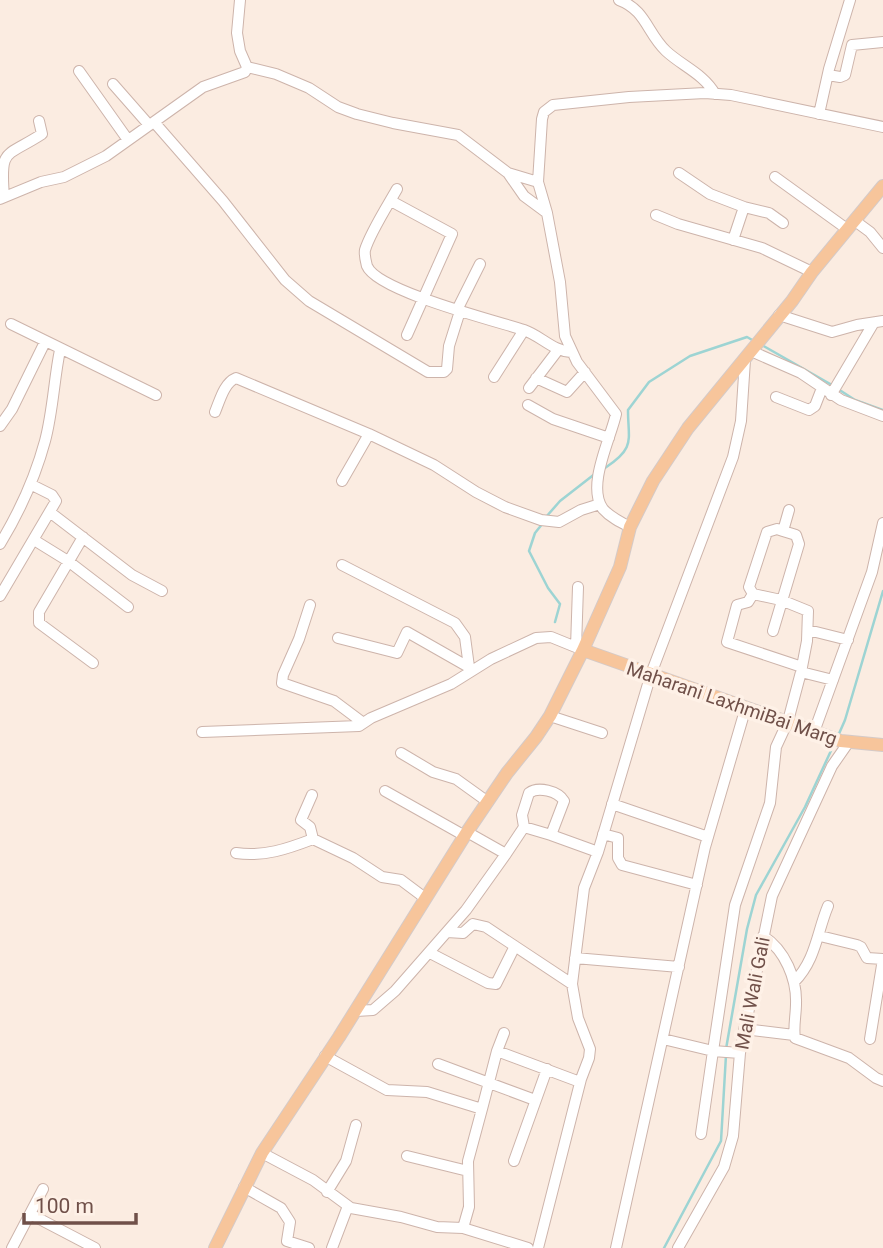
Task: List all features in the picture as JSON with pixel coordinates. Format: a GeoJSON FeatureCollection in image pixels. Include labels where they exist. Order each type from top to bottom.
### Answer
{"type":"FeatureCollection","features":[{"type":"Feature","properties":{"kind":"main road"},"geometry":{"type":"LineString","coordinates":[[215,1248],[262,1153],[356,1011],[466,834],[550,716],[620,567],[630,527],[653,481],[688,429],[812,272],[881,193]]}},
{"type":"Feature","properties":{"kind":"main road","name":"Maharani LaxhmiBai Marg"},"geometry":{"type":"LineString","coordinates":[[580,649],[819,734],[845,742],[883,745]]}},
{"type":"Feature","properties":{"kind":"street"},"geometry":{"type":"LineString","coordinates":[[39,121],[42,134],[10,151],[2,163],[2,198],[41,181],[64,177],[106,156],[203,87],[245,72],[247,67],[240,51],[237,33],[240,0]]}},
{"type":"Feature","properties":{"kind":"street"},"geometry":{"type":"LineString","coordinates":[[619,0],[638,11],[667,52],[695,72],[715,94]]}},
{"type":"Feature","properties":{"kind":"street"},"geometry":{"type":"LineString","coordinates":[[819,114],[850,0]]}},
{"type":"Feature","properties":{"kind":"street"},"geometry":{"type":"LineString","coordinates":[[828,75],[845,75],[852,44],[883,42]]}},
{"type":"Feature","properties":{"kind":"street"},"geometry":{"type":"LineString","coordinates":[[247,67],[276,74],[309,88],[338,107],[357,114],[393,124],[458,135],[508,173],[524,195],[547,213]]}},
{"type":"Feature","properties":{"kind":"street"},"geometry":{"type":"LineString","coordinates":[[79,71],[128,140]]}},
{"type":"Feature","properties":{"kind":"street"},"geometry":{"type":"LineString","coordinates":[[113,84],[223,201],[285,280],[309,302],[428,372],[438,373],[447,369],[449,346],[458,310],[480,264]]}},
{"type":"Feature","properties":{"kind":"street"},"geometry":{"type":"LineString","coordinates":[[630,527],[611,516],[600,504],[598,495],[599,472],[616,414],[571,352],[565,336],[560,282],[547,213],[538,182],[544,112],[554,105],[629,97],[715,94],[731,95],[883,127]]}},
{"type":"Feature","properties":{"kind":"street"},"geometry":{"type":"LineString","coordinates":[[508,173],[538,182]]}},
{"type":"Feature","properties":{"kind":"street"},"geometry":{"type":"LineString","coordinates":[[679,173],[710,194],[769,214],[783,223]]}},
{"type":"Feature","properties":{"kind":"street"},"geometry":{"type":"LineString","coordinates":[[775,177],[851,225],[870,232],[883,248]]}},
{"type":"Feature","properties":{"kind":"street"},"geometry":{"type":"LineString","coordinates":[[397,189],[365,251],[368,269],[378,278],[424,298],[524,330],[558,350],[571,352]]}},
{"type":"Feature","properties":{"kind":"street"},"geometry":{"type":"LineString","coordinates":[[391,201],[453,234],[408,335]]}},
{"type":"Feature","properties":{"kind":"street"},"geometry":{"type":"LineString","coordinates":[[733,240],[744,207]]}},
{"type":"Feature","properties":{"kind":"street"},"geometry":{"type":"LineString","coordinates":[[656,215],[762,248],[812,272]]}},
{"type":"Feature","properties":{"kind":"street"},"geometry":{"type":"LineString","coordinates":[[779,315],[832,332],[878,323]]}},
{"type":"Feature","properties":{"kind":"street"},"geometry":{"type":"LineString","coordinates":[[776,397],[809,410],[815,406],[878,323]]}},
{"type":"Feature","properties":{"kind":"street"},"geometry":{"type":"LineString","coordinates":[[11,324],[156,395]]}},
{"type":"Feature","properties":{"kind":"street"},"geometry":{"type":"LineString","coordinates":[[494,377],[524,330]]}},
{"type":"Feature","properties":{"kind":"street"},"geometry":{"type":"LineString","coordinates":[[0,426],[12,409],[45,342]]}},
{"type":"Feature","properties":{"kind":"street"},"geometry":{"type":"LineString","coordinates":[[0,544],[19,515],[32,485],[46,439],[60,349]]}},
{"type":"Feature","properties":{"kind":"street"},"geometry":{"type":"LineString","coordinates":[[529,388],[558,350]]}},
{"type":"Feature","properties":{"kind":"street"},"geometry":{"type":"LineString","coordinates":[[538,1248],[580,1082],[589,1058],[590,1049],[578,1018],[572,984],[584,888],[598,852],[651,674],[733,457],[741,421],[750,352],[801,373],[827,392],[883,416]]}},
{"type":"Feature","properties":{"kind":"street"},"geometry":{"type":"LineString","coordinates":[[536,378],[566,392],[585,372]]}},
{"type":"Feature","properties":{"kind":"street"},"geometry":{"type":"LineString","coordinates":[[215,412],[230,381],[236,378],[369,434],[433,465],[505,508],[544,521],[566,519],[581,510],[600,504]]}},
{"type":"Feature","properties":{"kind":"street"},"geometry":{"type":"LineString","coordinates":[[527,405],[553,419],[609,438]]}},
{"type":"Feature","properties":{"kind":"street"},"geometry":{"type":"LineString","coordinates":[[342,481],[369,434]]}},
{"type":"Feature","properties":{"kind":"street"},"geometry":{"type":"LineString","coordinates":[[0,596],[51,513],[56,499],[32,485]]}},
{"type":"Feature","properties":{"kind":"street"},"geometry":{"type":"LineString","coordinates":[[783,531],[789,510]]}},
{"type":"Feature","properties":{"kind":"street"},"geometry":{"type":"LineString","coordinates":[[51,513],[132,575],[162,591]]}},
{"type":"Feature","properties":{"kind":"street"},"geometry":{"type":"LineString","coordinates":[[819,734],[833,680],[872,572],[883,523]]}},
{"type":"Feature","properties":{"kind":"street"},"geometry":{"type":"LineString","coordinates":[[701,1134],[726,1052],[735,905],[769,803],[776,747],[788,721],[802,670],[808,630],[808,611],[781,600],[753,594],[749,587],[767,533],[771,529],[796,535],[799,544],[781,600],[773,631]]}},
{"type":"Feature","properties":{"kind":"street"},"geometry":{"type":"LineString","coordinates":[[83,537],[38,612],[39,623],[93,663]]}},
{"type":"Feature","properties":{"kind":"street"},"geometry":{"type":"LineString","coordinates":[[34,540],[68,561],[128,607]]}},
{"type":"Feature","properties":{"kind":"street"},"geometry":{"type":"LineString","coordinates":[[342,565],[455,623],[465,637],[472,668]]}},
{"type":"Feature","properties":{"kind":"street"},"geometry":{"type":"LineString","coordinates":[[202,732],[359,726],[452,684],[472,668],[536,638],[551,638],[580,649],[578,587]]}},
{"type":"Feature","properties":{"kind":"street"},"geometry":{"type":"LineString","coordinates":[[753,594],[748,602],[737,604],[727,642],[833,680]]}},
{"type":"Feature","properties":{"kind":"street"},"geometry":{"type":"LineString","coordinates":[[310,605],[282,684],[334,701],[362,723]]}},
{"type":"Feature","properties":{"kind":"street"},"geometry":{"type":"LineString","coordinates":[[808,630],[848,640]]}},
{"type":"Feature","properties":{"kind":"street"},"geometry":{"type":"LineString","coordinates":[[338,638],[397,653],[407,632],[472,668]]}},
{"type":"Feature","properties":{"kind":"street"},"geometry":{"type":"LineString","coordinates":[[616,1248],[708,837],[746,706]]}},
{"type":"Feature","properties":{"kind":"street"},"geometry":{"type":"LineString","coordinates":[[550,716],[602,733]]}},
{"type":"Feature","properties":{"kind":"street","name":"Mali Wali Gali"},"geometry":{"type":"LineString","coordinates":[[678,1248],[724,1167],[733,1136],[726,1052],[744,1030],[768,908],[777,883],[845,742]]}},
{"type":"Feature","properties":{"kind":"street"},"geometry":{"type":"LineString","coordinates":[[401,752],[433,772],[456,779],[488,802]]}},
{"type":"Feature","properties":{"kind":"street"},"geometry":{"type":"LineString","coordinates":[[356,1011],[366,1012],[378,1007],[430,953],[524,827],[522,815],[529,793],[537,789],[556,793],[562,796],[564,801],[551,835]]}},
{"type":"Feature","properties":{"kind":"street"},"geometry":{"type":"LineString","coordinates":[[385,791],[506,854]]}},
{"type":"Feature","properties":{"kind":"street"},"geometry":{"type":"LineString","coordinates":[[312,795],[301,820],[310,827],[313,839]]}},
{"type":"Feature","properties":{"kind":"street"},"geometry":{"type":"LineString","coordinates":[[612,804],[708,837]]}},
{"type":"Feature","properties":{"kind":"street"},"geometry":{"type":"LineString","coordinates":[[524,827],[598,852]]}},
{"type":"Feature","properties":{"kind":"street"},"geometry":{"type":"LineString","coordinates":[[603,834],[618,838],[618,858],[622,865],[697,885]]}},
{"type":"Feature","properties":{"kind":"street"},"geometry":{"type":"LineString","coordinates":[[236,853],[255,856],[313,839],[353,858],[382,877],[401,880],[425,898]]}},
{"type":"Feature","properties":{"kind":"street"},"geometry":{"type":"LineString","coordinates":[[794,982],[807,967],[820,936],[828,906]]}},
{"type":"Feature","properties":{"kind":"street"},"geometry":{"type":"LineString","coordinates":[[447,932],[463,933],[469,927],[477,925],[486,927],[572,984]]}},
{"type":"Feature","properties":{"kind":"street"},"geometry":{"type":"LineString","coordinates":[[763,936],[776,945],[794,982],[797,1001],[794,1035]]}},
{"type":"Feature","properties":{"kind":"street"},"geometry":{"type":"LineString","coordinates":[[820,936],[857,945],[867,958],[883,959],[870,1039]]}},
{"type":"Feature","properties":{"kind":"street"},"geometry":{"type":"LineString","coordinates":[[430,953],[493,984],[499,981],[516,946]]}},
{"type":"Feature","properties":{"kind":"street"},"geometry":{"type":"LineString","coordinates":[[575,958],[679,967]]}},
{"type":"Feature","properties":{"kind":"street"},"geometry":{"type":"LineString","coordinates":[[744,1030],[794,1035],[800,1041],[849,1058],[883,1081]]}},
{"type":"Feature","properties":{"kind":"street"},"geometry":{"type":"LineString","coordinates":[[463,1228],[469,1207],[468,1161],[503,1033]]}},
{"type":"Feature","properties":{"kind":"street"},"geometry":{"type":"LineString","coordinates":[[663,1039],[726,1052]]}},
{"type":"Feature","properties":{"kind":"street"},"geometry":{"type":"LineString","coordinates":[[497,1051],[580,1082]]}},
{"type":"Feature","properties":{"kind":"street"},"geometry":{"type":"LineString","coordinates":[[326,1056],[387,1090],[427,1092],[482,1109]]}},
{"type":"Feature","properties":{"kind":"street"},"geometry":{"type":"LineString","coordinates":[[438,1064],[535,1100]]}},
{"type":"Feature","properties":{"kind":"street"},"geometry":{"type":"LineString","coordinates":[[514,1161],[547,1069]]}},
{"type":"Feature","properties":{"kind":"street"},"geometry":{"type":"LineString","coordinates":[[327,1192],[346,1161],[356,1125]]}},
{"type":"Feature","properties":{"kind":"street"},"geometry":{"type":"LineString","coordinates":[[262,1153],[313,1180],[327,1192],[359,1211],[401,1217],[436,1227],[463,1228],[502,1244],[528,1248]]}},
{"type":"Feature","properties":{"kind":"street"},"geometry":{"type":"LineString","coordinates":[[407,1156],[468,1171]]}},
{"type":"Feature","properties":{"kind":"street"},"geometry":{"type":"LineString","coordinates":[[244,1187],[273,1203],[288,1216],[290,1226],[286,1238],[289,1245],[309,1248]]}},
{"type":"Feature","properties":{"kind":"street"},"geometry":{"type":"LineString","coordinates":[[12,1248],[43,1189]]}},
{"type":"Feature","properties":{"kind":"street"},"geometry":{"type":"LineString","coordinates":[[332,1248],[348,1206]]}},
{"type":"Feature","properties":{"kind":"street"},"geometry":{"type":"LineString","coordinates":[[30,1214],[95,1248]]}},
{"type":"Feature","properties":{"kind":"waterway"},"geometry":{"type":"LineString","coordinates":[[605,468],[626,449],[629,436],[628,410],[649,382],[690,356],[747,337],[754,341]]}},
{"type":"Feature","properties":{"kind":"waterway"},"geometry":{"type":"LineString","coordinates":[[760,344],[832,385]]}},
{"type":"Feature","properties":{"kind":"waterway"},"geometry":{"type":"LineString","coordinates":[[838,389],[855,400],[883,410]]}},
{"type":"Feature","properties":{"kind":"waterway"},"geometry":{"type":"LineString","coordinates":[[546,517],[560,501],[596,473]]}},
{"type":"Feature","properties":{"kind":"waterway"},"geometry":{"type":"LineString","coordinates":[[543,523],[535,533],[529,551],[548,588],[560,604],[555,622]]}},
{"type":"Feature","properties":{"kind":"waterway"},"geometry":{"type":"LineString","coordinates":[[838,736],[883,591]]}},
{"type":"Feature","properties":{"kind":"waterway"},"geometry":{"type":"LineString","coordinates":[[726,1049],[747,929],[756,895],[805,807],[835,742]]}},
{"type":"Feature","properties":{"kind":"waterway"},"geometry":{"type":"LineString","coordinates":[[664,1248],[721,1141],[726,1055]]}}]}
